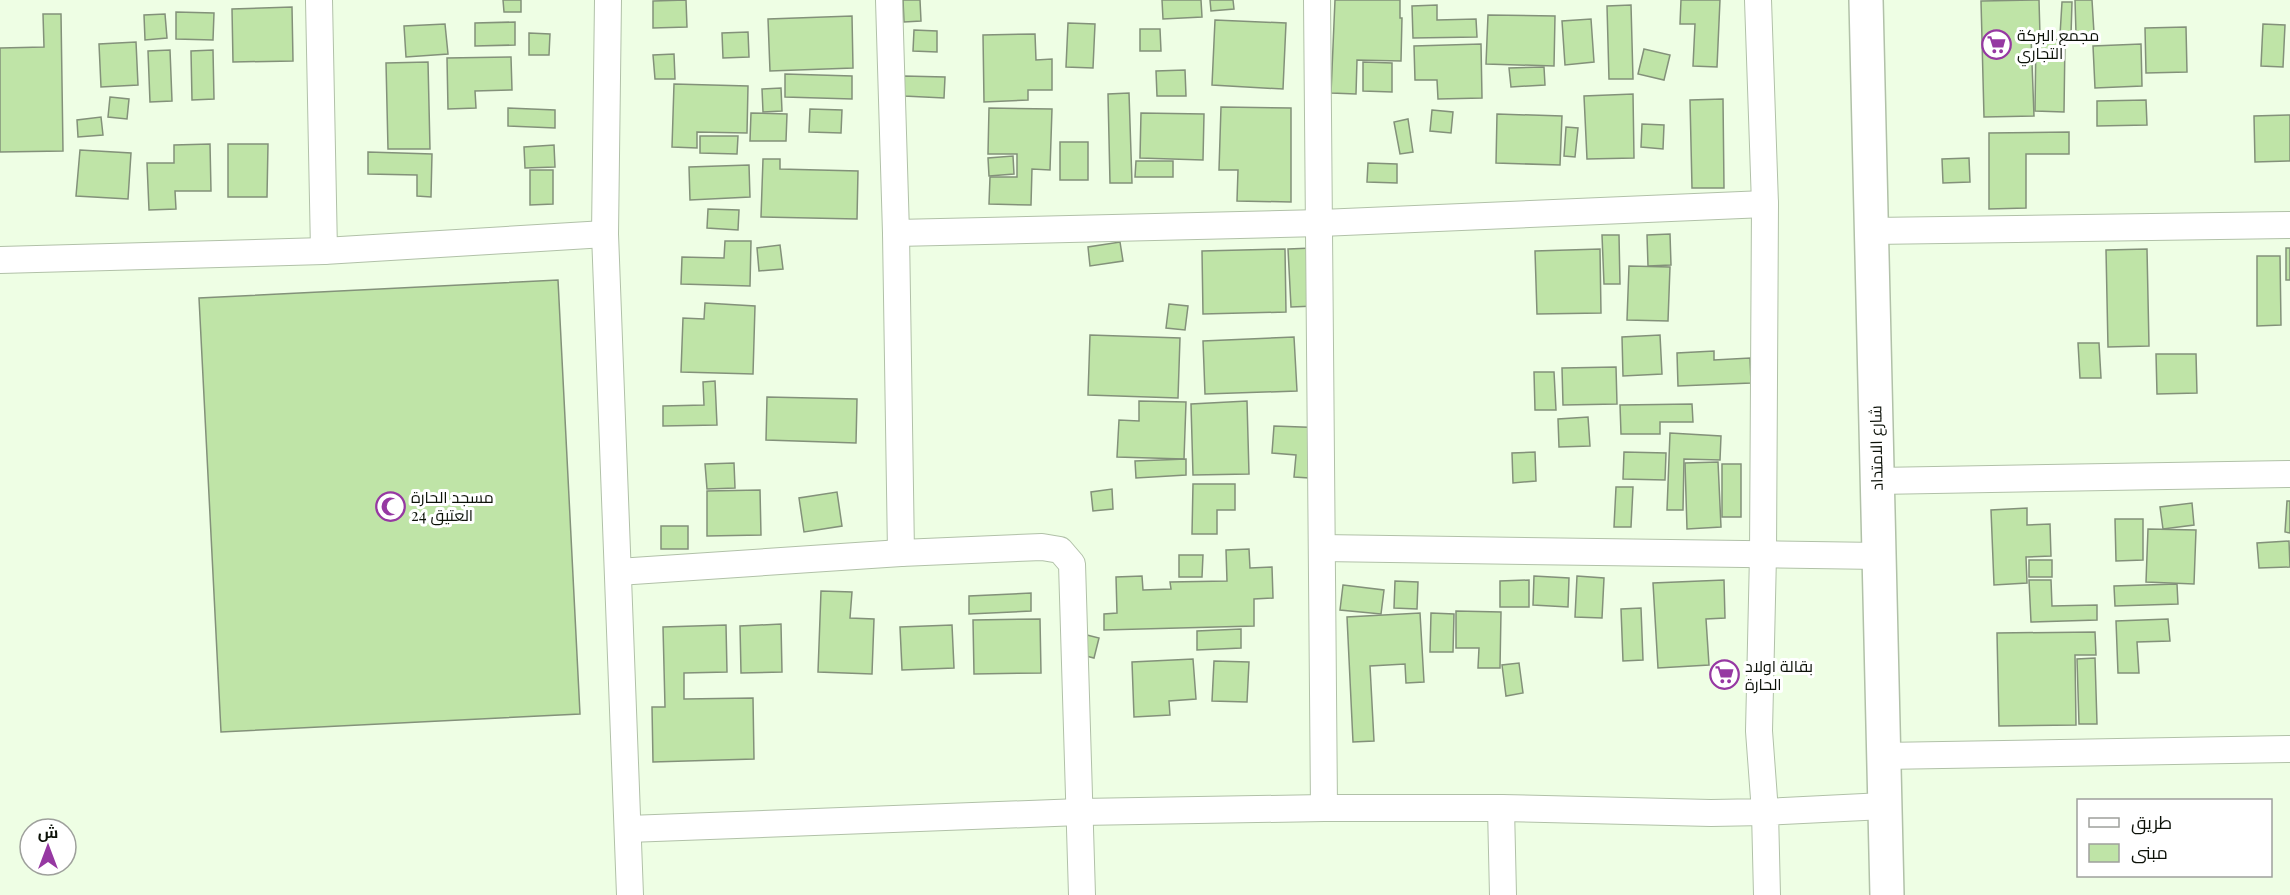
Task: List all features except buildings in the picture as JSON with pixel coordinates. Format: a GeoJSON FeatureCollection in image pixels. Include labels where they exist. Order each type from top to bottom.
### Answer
{"type":"FeatureCollection","features":[{"type":"Feature","properties":{"kind":"street"},"geometry":{"type":"LineString","coordinates":[[319,0],[324,251]]}},
{"type":"Feature","properties":{"kind":"street"},"geometry":{"type":"LineString","coordinates":[[608,0],[605,234],[630,895]]}},
{"type":"Feature","properties":{"kind":"street"},"geometry":{"type":"LineString","coordinates":[[889,0],[896,233],[901,553]]}},
{"type":"Feature","properties":{"kind":"street"},"geometry":{"type":"LineString","coordinates":[[1317,0],[1324,808]]}},
{"type":"Feature","properties":{"kind":"street"},"geometry":{"type":"LineString","coordinates":[[1758,0],[1765,204],[1764,555],[1759,731],[1765,812],[1767,895]]}},
{"type":"Feature","properties":{"kind":"street","name":"شارع الامتداد"},"geometry":{"type":"LineString","coordinates":[[1866,0],[1887,895]]}},
{"type":"Feature","properties":{"kind":"street"},"geometry":{"type":"LineString","coordinates":[[896,233],[1320,223],[1765,204]]}},
{"type":"Feature","properties":{"kind":"street"},"geometry":{"type":"LineString","coordinates":[[1872,231],[2290,225]]}},
{"type":"Feature","properties":{"kind":"street"},"geometry":{"type":"LineString","coordinates":[[0,260],[324,251],[605,234]]}},
{"type":"Feature","properties":{"kind":"street"},"geometry":{"type":"LineString","coordinates":[[1877,482],[2290,474]]}},
{"type":"Feature","properties":{"kind":"street"},"geometry":{"type":"LineString","coordinates":[[618,572],[901,553],[1042,547],[1060,550],[1072,564],[1082,895]]}},
{"type":"Feature","properties":{"kind":"street"},"geometry":{"type":"LineString","coordinates":[[1322,548],[1879,556]]}},
{"type":"Feature","properties":{"kind":"street"},"geometry":{"type":"LineString","coordinates":[[1882,756],[2290,749]]}},
{"type":"Feature","properties":{"kind":"street"},"geometry":{"type":"LineString","coordinates":[[628,829],[1080,812],[1501,808],[1711,813],[1884,806]]}},
{"type":"Feature","properties":{"kind":"street"},"geometry":{"type":"LineString","coordinates":[[1501,808],[1503,895]]}},
{"type":"Feature","properties":{"kind":"place","name":"مجمع البركة التجاري"},"geometry":{"type":"Point","coordinates":[1996,44]}},
{"type":"Feature","properties":{"kind":"place","name":"مسجد الحارة 24 العتيق"},"geometry":{"type":"Point","coordinates":[390,506]}},
{"type":"Feature","properties":{"kind":"place","name":"بقالة اولاد الحارة"},"geometry":{"type":"Point","coordinates":[1724,675]}}]}
